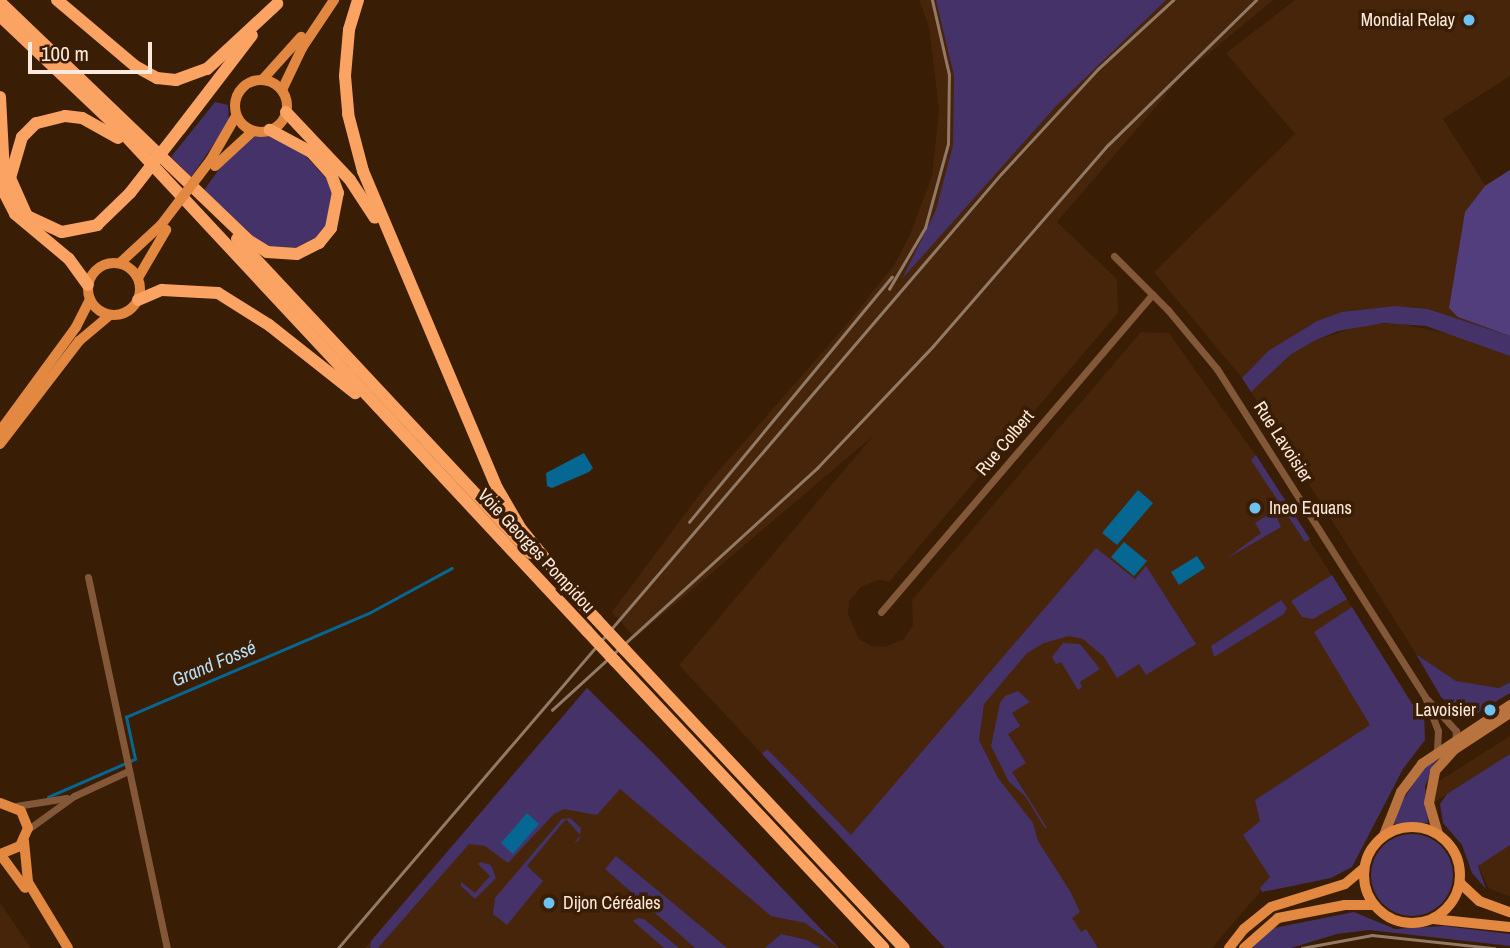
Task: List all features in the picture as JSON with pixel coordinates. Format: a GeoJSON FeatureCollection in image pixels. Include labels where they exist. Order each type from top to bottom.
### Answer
{"type":"FeatureCollection","features":[{"type":"Feature","properties":{"kind":"highway"},"geometry":{"type":"LineString","coordinates":[[57,0],[135,66],[157,78],[176,80],[207,69],[279,2]]}},
{"type":"Feature","properties":{"kind":"highway"},"geometry":{"type":"LineString","coordinates":[[358,0],[347,53],[348,114],[360,162],[497,488],[521,529],[582,604]]}},
{"type":"Feature","properties":{"kind":"highway"},"geometry":{"type":"LineString","coordinates":[[0,2],[61,58],[207,205],[267,252],[297,254],[323,239],[337,210],[331,174],[311,152],[270,131]]}},
{"type":"Feature","properties":{"kind":"highway"},"geometry":{"type":"LineString","coordinates":[[162,178],[113,133],[82,118],[65,116],[36,123],[22,137],[13,159],[10,178],[20,206],[50,230],[75,231],[97,225],[130,193],[180,129],[279,2]]}},
{"type":"Feature","properties":{"kind":"highway"},"geometry":{"type":"LineString","coordinates":[[0,16],[140,153],[162,178]]}},
{"type":"Feature","properties":{"kind":"highway"},"geometry":{"type":"LineString","coordinates":[[0,97],[5,194],[15,214],[69,259],[88,285]]}},
{"type":"Feature","properties":{"kind":"highway"},"geometry":{"type":"LineString","coordinates":[[286,112],[363,197],[402,264]]}},
{"type":"Feature","properties":{"kind":"highway","name":"Voie Georges Pompidou"},"geometry":{"type":"LineString","coordinates":[[162,178],[884,948]]}},
{"type":"Feature","properties":{"kind":"highway","name":"Voie Georges Pompidou"},"geometry":{"type":"LineString","coordinates":[[207,205],[904,948]]}},
{"type":"Feature","properties":{"kind":"highway"},"geometry":{"type":"LineString","coordinates":[[138,300],[162,290],[201,289],[225,296],[294,343],[391,422]]}},
{"type":"Feature","properties":{"kind":"main road"},"geometry":{"type":"LineString","coordinates":[[0,444],[79,341],[110,315],[123,314],[138,300],[138,278],[163,228],[212,163],[236,116],[235,100],[242,87],[263,79],[289,54],[327,0]]}},
{"type":"Feature","properties":{"kind":"main road"},"geometry":{"type":"LineString","coordinates":[[212,163],[253,131],[270,131],[286,112],[282,90],[302,48],[334,0]]}},
{"type":"Feature","properties":{"kind":"main road"},"geometry":{"type":"LineString","coordinates":[[263,79],[282,90]]}},
{"type":"Feature","properties":{"kind":"main road"},"geometry":{"type":"LineString","coordinates":[[236,116],[253,131]]}},
{"type":"Feature","properties":{"kind":"main road"},"geometry":{"type":"LineString","coordinates":[[0,431],[76,327],[90,299],[88,285],[103,265],[120,263],[163,228]]}},
{"type":"Feature","properties":{"kind":"main road"},"geometry":{"type":"LineString","coordinates":[[120,263],[138,278]]}},
{"type":"Feature","properties":{"kind":"main road"},"geometry":{"type":"LineString","coordinates":[[90,299],[110,315]]}},
{"type":"Feature","properties":{"kind":"main road"},"geometry":{"type":"LineString","coordinates":[[5,802],[24,815],[26,836],[23,860],[30,887],[68,948]]}},
{"type":"Feature","properties":{"kind":"main road"},"geometry":{"type":"LineString","coordinates":[[1433,919],[1455,898],[1460,883],[1454,850],[1438,834],[1411,826],[1384,835],[1368,855],[1364,868],[1365,888],[1374,905],[1401,922],[1433,919],[1510,927]]}},
{"type":"Feature","properties":{"kind":"main road"},"geometry":{"type":"LineString","coordinates":[[0,854],[16,850],[26,836]]}},
{"type":"Feature","properties":{"kind":"main road"},"geometry":{"type":"LineString","coordinates":[[0,854],[11,865],[62,948]]}},
{"type":"Feature","properties":{"kind":"main road"},"geometry":{"type":"LineString","coordinates":[[1229,948],[1264,912],[1283,902],[1345,884],[1364,868]]}},
{"type":"Feature","properties":{"kind":"main road"},"geometry":{"type":"LineString","coordinates":[[1460,883],[1479,901],[1510,912]]}},
{"type":"Feature","properties":{"kind":"main road"},"geometry":{"type":"LineString","coordinates":[[1244,948],[1268,924],[1283,916],[1345,905],[1374,905]]}},
{"type":"Feature","properties":{"kind":"street","name":"Rue Lavoisier"},"geometry":{"type":"LineString","coordinates":[[1114,256],[1153,294],[1217,369],[1426,697],[1459,737]]}},
{"type":"Feature","properties":{"kind":"street","name":"Rue Colbert"},"geometry":{"type":"LineString","coordinates":[[881,612],[1153,294]]}},
{"type":"Feature","properties":{"kind":"street"},"geometry":{"type":"LineString","coordinates":[[0,425],[12,414]]}},
{"type":"Feature","properties":{"kind":"street"},"geometry":{"type":"LineString","coordinates":[[88,577],[167,948]]}},
{"type":"Feature","properties":{"kind":"street","name":"Rue Lavoisier"},"geometry":{"type":"LineString","coordinates":[[1426,697],[1438,731],[1440,755]]}},
{"type":"Feature","properties":{"kind":"street"},"geometry":{"type":"LineString","coordinates":[[1384,835],[1401,792],[1459,737],[1510,705]]}},
{"type":"Feature","properties":{"kind":"street"},"geometry":{"type":"LineString","coordinates":[[1438,834],[1428,796],[1440,755],[1510,713]]}},
{"type":"Feature","properties":{"kind":"street"},"geometry":{"type":"LineString","coordinates":[[5,802],[34,807],[74,796],[128,771]]}},
{"type":"Feature","properties":{"kind":"street"},"geometry":{"type":"LineString","coordinates":[[26,836],[74,796]]}},
{"type":"Feature","properties":{"kind":"shaded area"},"geometry":{"type":"Polygon","coordinates":[[[919,0],[1273,0],[1184,74],[1057,222],[1117,279],[1118,313],[889,582],[878,580],[861,587],[849,601],[848,614],[859,639],[872,646],[885,647],[904,639],[913,625],[912,600],[1141,332],[1169,333],[1259,460],[1416,709],[1212,948],[956,948],[767,749],[762,754],[679,665],[873,436],[635,638],[612,612],[708,483],[848,323],[894,265],[909,237],[932,176],[939,110],[929,27],[919,0]]]}},
{"type":"Feature","properties":{"kind":"shaded area"},"geometry":{"type":"Polygon","coordinates":[[[936,0],[1166,0],[1056,106],[902,279],[936,210],[953,145],[954,76],[936,0]]]}},
{"type":"Feature","properties":{"kind":"shaded area"},"geometry":{"type":"Polygon","coordinates":[[[1295,0],[1510,0],[1510,76],[1443,119],[1485,185],[1510,170],[1510,336],[1428,309],[1317,321],[1268,351],[1242,378],[1154,272],[1295,134],[1226,53],[1295,0]]]}},
{"type":"Feature","properties":{"kind":"shaded area"},"geometry":{"type":"Polygon","coordinates":[[[215,102],[228,105],[229,122],[191,177],[171,157],[215,102]]]}},
{"type":"Feature","properties":{"kind":"shaded area"},"geometry":{"type":"Polygon","coordinates":[[[275,136],[301,151],[327,179],[332,191],[328,223],[317,237],[295,248],[269,247],[257,240],[204,190],[228,157],[251,137],[275,136]]]}},
{"type":"Feature","properties":{"kind":"shaded area"},"geometry":{"type":"Polygon","coordinates":[[[1510,170],[1510,336],[1458,317],[1449,308],[1465,212],[1485,186],[1510,170]]]}},
{"type":"Feature","properties":{"kind":"shaded area"},"geometry":{"type":"Polygon","coordinates":[[[1395,306],[1428,309],[1510,336],[1510,356],[1426,326],[1384,323],[1338,331],[1314,341],[1290,355],[1251,392],[1242,378],[1268,351],[1317,321],[1342,312],[1395,306]]]}},
{"type":"Feature","properties":{"kind":"shaded area"},"geometry":{"type":"Polygon","coordinates":[[[1397,323],[1461,336],[1510,356],[1510,682],[1499,688],[1456,681],[1416,654],[1251,392],[1290,355],[1314,341],[1362,325],[1397,323]]]}},
{"type":"Feature","properties":{"kind":"shaded area"},"geometry":{"type":"Polygon","coordinates":[[[1256,455],[1310,539],[1305,542],[1251,460],[1256,455]]]}},
{"type":"Feature","properties":{"kind":"shaded area"},"geometry":{"type":"Polygon","coordinates":[[[1274,511],[1281,527],[1226,559],[1261,533],[1255,523],[1274,511]]]}},
{"type":"Feature","properties":{"kind":"shaded area"},"geometry":{"type":"Polygon","coordinates":[[[1096,548],[1135,579],[1146,566],[1196,644],[1146,675],[1139,664],[1117,678],[1104,657],[1083,639],[1069,636],[1044,643],[1027,653],[984,704],[979,740],[998,778],[1033,823],[1038,841],[1070,891],[1080,912],[1072,918],[1081,932],[1086,929],[1098,948],[945,948],[762,754],[767,749],[851,835],[1096,548]]]}},
{"type":"Feature","properties":{"kind":"shaded area"},"geometry":{"type":"Polygon","coordinates":[[[1332,575],[1347,599],[1313,619],[1302,617],[1291,601],[1332,575]]]}},
{"type":"Feature","properties":{"kind":"shaded area"},"geometry":{"type":"Polygon","coordinates":[[[1281,600],[1287,608],[1284,614],[1214,657],[1211,646],[1281,600]]]}},
{"type":"Feature","properties":{"kind":"shaded area"},"geometry":{"type":"Polygon","coordinates":[[[1352,607],[1412,704],[1424,712],[1425,740],[1403,769],[1352,867],[1331,878],[1262,892],[1260,888],[1270,877],[1243,835],[1260,821],[1255,800],[1370,725],[1314,632],[1352,607]]]}},
{"type":"Feature","properties":{"kind":"shaded area"},"geometry":{"type":"Polygon","coordinates":[[[1063,643],[1080,644],[1100,669],[1080,682],[1082,687],[1078,690],[1061,662],[1056,664],[1052,657],[1063,643]]]}},
{"type":"Feature","properties":{"kind":"shaded area"},"geometry":{"type":"Polygon","coordinates":[[[1416,654],[1456,681],[1499,688],[1510,682],[1510,693],[1474,715],[1459,713],[1441,697],[1416,654]]]}},
{"type":"Feature","properties":{"kind":"shaded area"},"geometry":{"type":"Polygon","coordinates":[[[587,688],[656,756],[839,948],[365,948],[587,688]]]}},
{"type":"Feature","properties":{"kind":"shaded area"},"geometry":{"type":"Polygon","coordinates":[[[587,688],[656,756],[839,948],[805,923],[771,916],[620,789],[597,815],[564,809],[554,814],[508,863],[485,846],[469,844],[378,948],[370,948],[371,941],[587,688]]]}},
{"type":"Feature","properties":{"kind":"shaded area"},"geometry":{"type":"Polygon","coordinates":[[[1018,691],[1030,702],[1012,713],[1020,726],[1008,734],[1026,763],[1012,772],[1047,828],[1025,796],[1009,782],[991,746],[1000,703],[1005,696],[1018,691]]]}},
{"type":"Feature","properties":{"kind":"shaded area"},"geometry":{"type":"Polygon","coordinates":[[[1510,736],[1510,897],[1488,888],[1447,794],[1399,826],[1401,805],[1510,736]]]}},
{"type":"Feature","properties":{"kind":"shaded area"},"geometry":{"type":"Polygon","coordinates":[[[1440,752],[1425,786],[1428,823],[1394,824],[1400,805],[1422,770],[1440,752]]]}},
{"type":"Feature","properties":{"kind":"shaded area"},"geometry":{"type":"Polygon","coordinates":[[[1510,754],[1510,845],[1478,866],[1486,889],[1472,873],[1462,845],[1443,823],[1440,804],[1447,794],[1510,754]]]}},
{"type":"Feature","properties":{"kind":"shaded area"},"geometry":{"type":"Polygon","coordinates":[[[570,818],[581,828],[580,835],[566,819],[527,866],[543,881],[507,925],[493,914],[495,898],[562,819],[570,818]]]}},
{"type":"Feature","properties":{"kind":"shaded area"},"geometry":{"type":"Polygon","coordinates":[[[1412,834],[1428,838],[1441,846],[1449,859],[1453,875],[1449,891],[1441,904],[1428,912],[1412,916],[1396,912],[1383,904],[1375,891],[1371,875],[1375,859],[1383,846],[1396,838],[1412,834]]]}},
{"type":"Feature","properties":{"kind":"shaded area"},"geometry":{"type":"Polygon","coordinates":[[[616,856],[727,948],[695,948],[605,869],[616,856]]]}},
{"type":"Feature","properties":{"kind":"shaded area"},"geometry":{"type":"Polygon","coordinates":[[[481,862],[491,865],[496,878],[475,899],[461,886],[461,882],[475,893],[490,876],[478,864],[481,862]]]}},
{"type":"Feature","properties":{"kind":"shaded area"},"geometry":{"type":"Polygon","coordinates":[[[1,904],[31,948],[0,948],[1,904]]]}},
{"type":"Feature","properties":{"kind":"shaded area"},"geometry":{"type":"Polygon","coordinates":[[[1354,912],[1395,929],[1444,926],[1510,934],[1510,946],[1369,930],[1337,934],[1291,948],[1251,948],[1269,929],[1354,912]]]}},
{"type":"Feature","properties":{"kind":"shaded area"},"geometry":{"type":"Polygon","coordinates":[[[644,919],[679,948],[664,948],[633,921],[644,919]]]}},
{"type":"Feature","properties":{"kind":"shaded area"},"geometry":{"type":"Polygon","coordinates":[[[781,934],[807,940],[821,948],[765,948],[781,934]]]}},
{"type":"Feature","properties":{"kind":"water"},"geometry":{"type":"Polygon","coordinates":[[[584,453],[593,468],[589,472],[552,488],[547,486],[546,473],[584,453]]]}},
{"type":"Feature","properties":{"kind":"water"},"geometry":{"type":"Polygon","coordinates":[[[1138,490],[1153,503],[1117,545],[1102,533],[1138,490]]]}},
{"type":"Feature","properties":{"kind":"water"},"geometry":{"type":"Polygon","coordinates":[[[1124,542],[1147,561],[1134,576],[1111,557],[1124,542]]]}},
{"type":"Feature","properties":{"kind":"water"},"geometry":{"type":"Polygon","coordinates":[[[1197,556],[1205,568],[1179,585],[1171,572],[1197,556]]]}},
{"type":"Feature","properties":{"kind":"water"},"geometry":{"type":"Polygon","coordinates":[[[527,813],[539,824],[513,854],[501,843],[527,813]]]}},
{"type":"Feature","properties":{"kind":"waterway","name":"Grand Fossé"},"geometry":{"type":"LineString","coordinates":[[48,797],[135,759],[126,717],[369,613],[452,568]]}},
{"type":"Feature","properties":{"kind":"railway"},"geometry":{"type":"LineString","coordinates":[[889,289],[925,228],[948,144],[949,75],[932,0]]}},
{"type":"Feature","properties":{"kind":"railway"},"geometry":{"type":"LineString","coordinates":[[338,948],[1001,174],[1098,69],[1173,0]]}},
{"type":"Feature","properties":{"kind":"railway"},"geometry":{"type":"LineString","coordinates":[[552,710],[817,468],[933,346],[1108,145],[1256,0]]}},
{"type":"Feature","properties":{"kind":"railway"},"geometry":{"type":"LineString","coordinates":[[689,522],[892,277]]}},
{"type":"Feature","properties":{"kind":"railway"},"geometry":{"type":"LineString","coordinates":[[1302,948],[1372,935],[1494,948]]}},
{"type":"Feature","properties":{"kind":"place","name":"Mondial Relay"},"geometry":{"type":"Point","coordinates":[1469,20]}},
{"type":"Feature","properties":{"kind":"place","name":"Ineo Equans"},"geometry":{"type":"Point","coordinates":[1255,508]}},
{"type":"Feature","properties":{"kind":"place","name":"Lavoisier"},"geometry":{"type":"Point","coordinates":[1490,710]}},
{"type":"Feature","properties":{"kind":"place","name":"Dijon Céréales"},"geometry":{"type":"Point","coordinates":[549,903]}}]}
